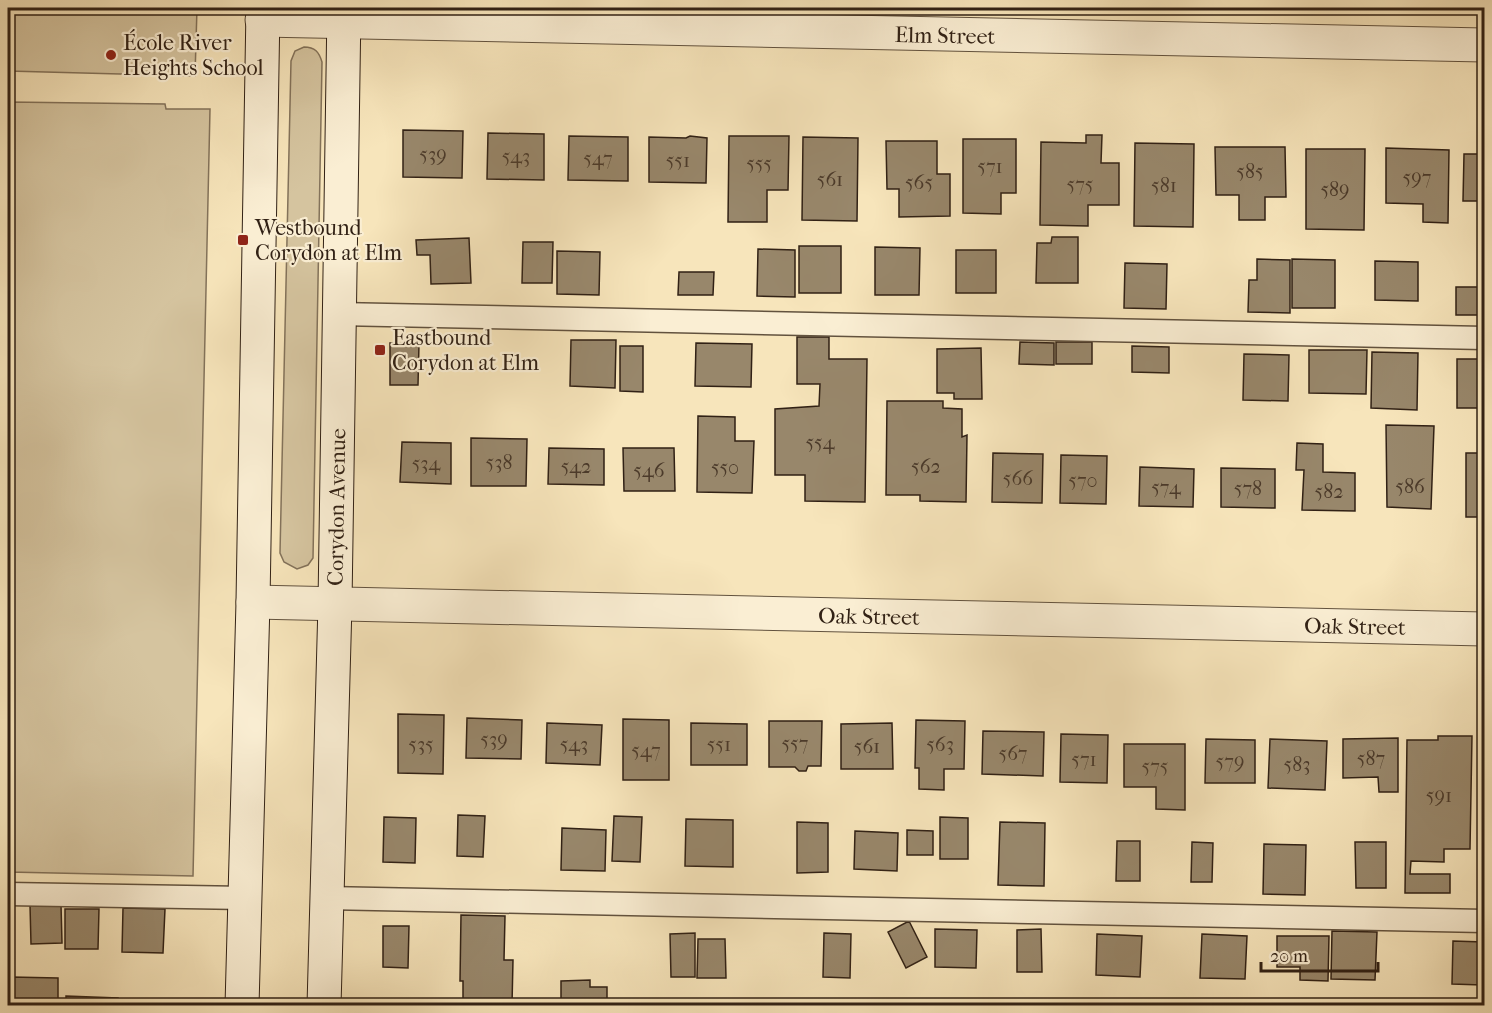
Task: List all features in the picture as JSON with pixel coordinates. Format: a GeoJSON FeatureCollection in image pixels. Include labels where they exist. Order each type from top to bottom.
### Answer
{"type":"FeatureCollection","features":[{"type":"Feature","properties":{"kind":"street","name":"Elm Street"},"geometry":{"type":"LineString","coordinates":[[262,14],[1485,45]]}},
{"type":"Feature","properties":{"kind":"street"},"geometry":{"type":"LineString","coordinates":[[242,1005],[253,602],[262,14]]}},
{"type":"Feature","properties":{"kind":"street","name":"Corydon Avenue"},"geometry":{"type":"LineString","coordinates":[[324,1005],[335,604],[344,15]]}},
{"type":"Feature","properties":{"kind":"street","name":"Oak Street"},"geometry":{"type":"LineString","coordinates":[[253,602],[1485,629]]}},
{"type":"Feature","properties":{"kind":"lane"},"geometry":{"type":"LineString","coordinates":[[338,314],[1485,338]]}},
{"type":"Feature","properties":{"kind":"lane"},"geometry":{"type":"LineString","coordinates":[[8,894],[245,898]]}},
{"type":"Feature","properties":{"kind":"lane"},"geometry":{"type":"LineString","coordinates":[[326,898],[1485,921]]}},
{"type":"Feature","properties":{"kind":"shaded area","name":"École River Heights School"},"geometry":{"type":"Polygon","coordinates":[[[8,8],[197,8],[195,76],[8,71],[8,8]]]}},
{"type":"Feature","properties":{"kind":"shaded area"},"geometry":{"type":"Polygon","coordinates":[[[304,47],[316,51],[322,62],[313,558],[308,565],[297,569],[284,562],[280,553],[291,61],[295,51],[304,47]]]}},
{"type":"Feature","properties":{"kind":"shaded area"},"geometry":{"type":"Polygon","coordinates":[[[8,102],[165,104],[166,109],[210,109],[193,876],[8,872],[8,102]]]}},
{"type":"Feature","properties":{"kind":"building"},"geometry":{"type":"Polygon","coordinates":[[[403,130],[463,131],[462,178],[403,177],[403,130]]]}},
{"type":"Feature","properties":{"kind":"building"},"geometry":{"type":"Polygon","coordinates":[[[488,133],[544,134],[544,180],[487,179],[488,133]]]}},
{"type":"Feature","properties":{"kind":"building"},"geometry":{"type":"Polygon","coordinates":[[[1086,135],[1102,135],[1101,163],[1119,163],[1119,205],[1088,205],[1088,226],[1040,225],[1041,142],[1086,143],[1086,135]]]}},
{"type":"Feature","properties":{"kind":"building"},"geometry":{"type":"Polygon","coordinates":[[[569,136],[628,137],[628,181],[568,180],[569,136]]]}},
{"type":"Feature","properties":{"kind":"building"},"geometry":{"type":"Polygon","coordinates":[[[690,136],[707,138],[706,183],[649,182],[649,137],[686,138],[690,136]]]}},
{"type":"Feature","properties":{"kind":"building"},"geometry":{"type":"Polygon","coordinates":[[[729,136],[789,136],[788,190],[767,190],[767,222],[728,222],[729,136]]]}},
{"type":"Feature","properties":{"kind":"building"},"geometry":{"type":"Polygon","coordinates":[[[803,137],[858,138],[857,221],[802,220],[803,137]]]}},
{"type":"Feature","properties":{"kind":"building"},"geometry":{"type":"Polygon","coordinates":[[[963,139],[1016,139],[1016,193],[1001,193],[1001,214],[963,213],[963,139]]]}},
{"type":"Feature","properties":{"kind":"building"},"geometry":{"type":"Polygon","coordinates":[[[886,141],[937,141],[937,174],[950,174],[950,216],[899,217],[899,189],[887,189],[886,141]]]}},
{"type":"Feature","properties":{"kind":"building"},"geometry":{"type":"Polygon","coordinates":[[[1135,143],[1194,144],[1193,227],[1134,226],[1135,143]]]}},
{"type":"Feature","properties":{"kind":"building"},"geometry":{"type":"Polygon","coordinates":[[[1215,147],[1285,147],[1286,197],[1265,197],[1265,220],[1239,220],[1239,195],[1216,195],[1215,147]]]}},
{"type":"Feature","properties":{"kind":"building"},"geometry":{"type":"Polygon","coordinates":[[[1386,148],[1449,150],[1448,223],[1423,222],[1423,204],[1386,203],[1386,148]]]}},
{"type":"Feature","properties":{"kind":"building"},"geometry":{"type":"Polygon","coordinates":[[[1306,149],[1365,149],[1364,230],[1306,229],[1306,149]]]}},
{"type":"Feature","properties":{"kind":"building"},"geometry":{"type":"Polygon","coordinates":[[[1464,154],[1484,154],[1484,201],[1463,201],[1464,154]]]}},
{"type":"Feature","properties":{"kind":"building"},"geometry":{"type":"Polygon","coordinates":[[[1052,237],[1078,237],[1078,283],[1036,283],[1037,243],[1051,243],[1052,237]]]}},
{"type":"Feature","properties":{"kind":"building"},"geometry":{"type":"Polygon","coordinates":[[[469,238],[471,283],[431,284],[430,255],[417,255],[416,240],[469,238]]]}},
{"type":"Feature","properties":{"kind":"building"},"geometry":{"type":"Polygon","coordinates":[[[523,242],[553,242],[552,283],[522,283],[523,242]]]}},
{"type":"Feature","properties":{"kind":"building"},"geometry":{"type":"Polygon","coordinates":[[[799,246],[841,246],[841,293],[799,293],[799,246]]]}},
{"type":"Feature","properties":{"kind":"building"},"geometry":{"type":"Polygon","coordinates":[[[875,247],[920,248],[919,295],[875,295],[875,247]]]}},
{"type":"Feature","properties":{"kind":"building"},"geometry":{"type":"Polygon","coordinates":[[[758,249],[795,250],[795,297],[757,296],[758,249]]]}},
{"type":"Feature","properties":{"kind":"building"},"geometry":{"type":"Polygon","coordinates":[[[956,250],[996,250],[996,293],[956,293],[956,250]]]}},
{"type":"Feature","properties":{"kind":"building"},"geometry":{"type":"Polygon","coordinates":[[[557,251],[600,252],[599,295],[557,294],[557,251]]]}},
{"type":"Feature","properties":{"kind":"building"},"geometry":{"type":"Polygon","coordinates":[[[1257,259],[1290,260],[1290,313],[1248,312],[1249,280],[1257,280],[1257,259]]]}},
{"type":"Feature","properties":{"kind":"building"},"geometry":{"type":"Polygon","coordinates":[[[1292,259],[1335,260],[1335,308],[1292,308],[1292,259]]]}},
{"type":"Feature","properties":{"kind":"building"},"geometry":{"type":"Polygon","coordinates":[[[1375,261],[1418,262],[1418,301],[1375,300],[1375,261]]]}},
{"type":"Feature","properties":{"kind":"building"},"geometry":{"type":"Polygon","coordinates":[[[1125,263],[1167,264],[1166,309],[1124,308],[1125,263]]]}},
{"type":"Feature","properties":{"kind":"building"},"geometry":{"type":"Polygon","coordinates":[[[679,272],[714,272],[713,295],[678,295],[679,272]]]}},
{"type":"Feature","properties":{"kind":"building"},"geometry":{"type":"Polygon","coordinates":[[[1456,287],[1484,287],[1484,315],[1456,315],[1456,287]]]}},
{"type":"Feature","properties":{"kind":"building"},"geometry":{"type":"Polygon","coordinates":[[[797,337],[829,337],[829,359],[867,359],[865,502],[805,501],[805,475],[775,475],[775,409],[819,406],[820,384],[797,384],[797,337]]]}},
{"type":"Feature","properties":{"kind":"building"},"geometry":{"type":"Polygon","coordinates":[[[571,340],[616,340],[615,388],[570,386],[571,340]]]}},
{"type":"Feature","properties":{"kind":"building"},"geometry":{"type":"Polygon","coordinates":[[[1020,342],[1054,343],[1054,365],[1019,364],[1020,342]]]}},
{"type":"Feature","properties":{"kind":"building"},"geometry":{"type":"Polygon","coordinates":[[[1056,342],[1092,342],[1092,364],[1056,364],[1056,342]]]}},
{"type":"Feature","properties":{"kind":"building"},"geometry":{"type":"Polygon","coordinates":[[[390,343],[419,344],[418,385],[390,385],[390,343]]]}},
{"type":"Feature","properties":{"kind":"building"},"geometry":{"type":"Polygon","coordinates":[[[696,343],[752,344],[751,387],[695,386],[696,343]]]}},
{"type":"Feature","properties":{"kind":"building"},"geometry":{"type":"Polygon","coordinates":[[[620,346],[643,346],[643,392],[620,391],[620,346]]]}},
{"type":"Feature","properties":{"kind":"building"},"geometry":{"type":"Polygon","coordinates":[[[1132,346],[1169,347],[1169,373],[1132,372],[1132,346]]]}},
{"type":"Feature","properties":{"kind":"building"},"geometry":{"type":"Polygon","coordinates":[[[981,348],[982,399],[954,399],[954,393],[937,393],[937,349],[981,348]]]}},
{"type":"Feature","properties":{"kind":"building"},"geometry":{"type":"Polygon","coordinates":[[[1309,350],[1367,350],[1366,394],[1309,393],[1309,350]]]}},
{"type":"Feature","properties":{"kind":"building"},"geometry":{"type":"Polygon","coordinates":[[[1372,352],[1418,353],[1417,410],[1371,408],[1372,352]]]}},
{"type":"Feature","properties":{"kind":"building"},"geometry":{"type":"Polygon","coordinates":[[[1244,354],[1289,355],[1288,401],[1243,400],[1244,354]]]}},
{"type":"Feature","properties":{"kind":"building"},"geometry":{"type":"Polygon","coordinates":[[[1457,359],[1484,359],[1484,408],[1457,408],[1457,359]]]}},
{"type":"Feature","properties":{"kind":"building"},"geometry":{"type":"Polygon","coordinates":[[[887,401],[943,401],[943,408],[962,409],[962,437],[967,435],[966,502],[920,501],[920,495],[886,495],[887,401]]]}},
{"type":"Feature","properties":{"kind":"building"},"geometry":{"type":"Polygon","coordinates":[[[698,416],[735,417],[735,441],[754,441],[752,493],[697,492],[698,416]]]}},
{"type":"Feature","properties":{"kind":"building"},"geometry":{"type":"Polygon","coordinates":[[[1386,425],[1434,426],[1431,509],[1387,507],[1386,425]]]}},
{"type":"Feature","properties":{"kind":"building"},"geometry":{"type":"Polygon","coordinates":[[[471,438],[527,439],[526,486],[471,486],[471,438]]]}},
{"type":"Feature","properties":{"kind":"building"},"geometry":{"type":"Polygon","coordinates":[[[402,442],[451,443],[451,484],[400,482],[402,442]]]}},
{"type":"Feature","properties":{"kind":"building"},"geometry":{"type":"Polygon","coordinates":[[[1297,443],[1323,444],[1323,472],[1355,473],[1355,511],[1302,510],[1304,470],[1296,470],[1297,443]]]}},
{"type":"Feature","properties":{"kind":"building"},"geometry":{"type":"Polygon","coordinates":[[[549,448],[604,449],[604,485],[548,484],[549,448]]]}},
{"type":"Feature","properties":{"kind":"building"},"geometry":{"type":"Polygon","coordinates":[[[623,448],[674,448],[675,491],[624,491],[623,448]]]}},
{"type":"Feature","properties":{"kind":"building"},"geometry":{"type":"Polygon","coordinates":[[[993,453],[1043,454],[1042,503],[992,502],[993,453]]]}},
{"type":"Feature","properties":{"kind":"building"},"geometry":{"type":"Polygon","coordinates":[[[1466,453],[1484,453],[1484,517],[1466,517],[1466,453]]]}},
{"type":"Feature","properties":{"kind":"building"},"geometry":{"type":"Polygon","coordinates":[[[1061,455],[1107,456],[1106,504],[1060,503],[1061,455]]]}},
{"type":"Feature","properties":{"kind":"building"},"geometry":{"type":"Polygon","coordinates":[[[1140,467],[1194,469],[1193,507],[1139,506],[1140,467]]]}},
{"type":"Feature","properties":{"kind":"building"},"geometry":{"type":"Polygon","coordinates":[[[1221,468],[1275,469],[1275,508],[1221,507],[1221,468]]]}},
{"type":"Feature","properties":{"kind":"building"},"geometry":{"type":"Polygon","coordinates":[[[398,714],[444,715],[443,774],[398,773],[398,714]]]}},
{"type":"Feature","properties":{"kind":"building"},"geometry":{"type":"Polygon","coordinates":[[[467,718],[522,720],[521,759],[466,758],[467,718]]]}},
{"type":"Feature","properties":{"kind":"building"},"geometry":{"type":"Polygon","coordinates":[[[623,719],[669,720],[669,780],[623,780],[623,719]]]}},
{"type":"Feature","properties":{"kind":"building"},"geometry":{"type":"Polygon","coordinates":[[[916,720],[965,721],[964,769],[944,769],[944,790],[919,789],[919,768],[915,768],[916,720]]]}},
{"type":"Feature","properties":{"kind":"building"},"geometry":{"type":"Polygon","coordinates":[[[769,721],[822,721],[821,766],[808,766],[806,771],[799,771],[795,767],[769,767],[769,721]]]}},
{"type":"Feature","properties":{"kind":"building"},"geometry":{"type":"Polygon","coordinates":[[[547,723],[602,725],[600,765],[546,763],[547,723]]]}},
{"type":"Feature","properties":{"kind":"building"},"geometry":{"type":"Polygon","coordinates":[[[691,723],[747,724],[747,765],[691,765],[691,723]]]}},
{"type":"Feature","properties":{"kind":"building"},"geometry":{"type":"Polygon","coordinates":[[[892,723],[893,769],[841,769],[841,724],[892,723]]]}},
{"type":"Feature","properties":{"kind":"building"},"geometry":{"type":"Polygon","coordinates":[[[983,731],[1044,732],[1043,776],[982,774],[983,731]]]}},
{"type":"Feature","properties":{"kind":"building"},"geometry":{"type":"Polygon","coordinates":[[[1061,734],[1108,735],[1107,783],[1060,782],[1061,734]]]}},
{"type":"Feature","properties":{"kind":"building"},"geometry":{"type":"Polygon","coordinates":[[[1438,736],[1472,736],[1470,849],[1444,849],[1444,862],[1411,861],[1410,874],[1450,874],[1450,893],[1405,893],[1407,740],[1438,740],[1438,736]]]}},
{"type":"Feature","properties":{"kind":"building"},"geometry":{"type":"Polygon","coordinates":[[[1398,738],[1398,792],[1379,792],[1378,777],[1343,778],[1343,739],[1398,738]]]}},
{"type":"Feature","properties":{"kind":"building"},"geometry":{"type":"Polygon","coordinates":[[[1206,739],[1255,740],[1255,783],[1205,783],[1206,739]]]}},
{"type":"Feature","properties":{"kind":"building"},"geometry":{"type":"Polygon","coordinates":[[[1270,739],[1327,741],[1325,790],[1268,788],[1270,739]]]}},
{"type":"Feature","properties":{"kind":"building"},"geometry":{"type":"Polygon","coordinates":[[[1124,744],[1185,744],[1185,810],[1156,809],[1156,787],[1124,787],[1124,744]]]}},
{"type":"Feature","properties":{"kind":"building"},"geometry":{"type":"Polygon","coordinates":[[[458,815],[485,816],[483,857],[457,856],[458,815]]]}},
{"type":"Feature","properties":{"kind":"building"},"geometry":{"type":"Polygon","coordinates":[[[614,816],[642,817],[640,862],[612,861],[614,816]]]}},
{"type":"Feature","properties":{"kind":"building"},"geometry":{"type":"Polygon","coordinates":[[[384,817],[416,818],[415,863],[383,862],[384,817]]]}},
{"type":"Feature","properties":{"kind":"building"},"geometry":{"type":"Polygon","coordinates":[[[940,817],[968,818],[968,859],[940,859],[940,817]]]}},
{"type":"Feature","properties":{"kind":"building"},"geometry":{"type":"Polygon","coordinates":[[[686,819],[733,820],[733,867],[685,866],[686,819]]]}},
{"type":"Feature","properties":{"kind":"building"},"geometry":{"type":"Polygon","coordinates":[[[797,822],[828,823],[828,872],[797,873],[797,822]]]}},
{"type":"Feature","properties":{"kind":"building"},"geometry":{"type":"Polygon","coordinates":[[[1000,822],[1045,823],[1044,886],[998,885],[1000,822]]]}},
{"type":"Feature","properties":{"kind":"building"},"geometry":{"type":"Polygon","coordinates":[[[1481,826],[1484,827],[1484,871],[1479,871],[1481,826]]]}},
{"type":"Feature","properties":{"kind":"building"},"geometry":{"type":"Polygon","coordinates":[[[562,828],[606,830],[605,871],[561,870],[562,828]]]}},
{"type":"Feature","properties":{"kind":"building"},"geometry":{"type":"Polygon","coordinates":[[[907,830],[933,831],[933,855],[907,855],[907,830]]]}},
{"type":"Feature","properties":{"kind":"building"},"geometry":{"type":"Polygon","coordinates":[[[855,831],[898,833],[897,871],[854,869],[855,831]]]}},
{"type":"Feature","properties":{"kind":"building"},"geometry":{"type":"Polygon","coordinates":[[[1117,841],[1140,841],[1140,881],[1116,881],[1117,841]]]}},
{"type":"Feature","properties":{"kind":"building"},"geometry":{"type":"Polygon","coordinates":[[[1192,842],[1213,843],[1212,882],[1191,882],[1192,842]]]}},
{"type":"Feature","properties":{"kind":"building"},"geometry":{"type":"Polygon","coordinates":[[[1355,842],[1386,842],[1386,888],[1356,888],[1355,842]]]}},
{"type":"Feature","properties":{"kind":"building"},"geometry":{"type":"Polygon","coordinates":[[[1264,844],[1306,845],[1305,895],[1263,894],[1264,844]]]}},
{"type":"Feature","properties":{"kind":"building"},"geometry":{"type":"Polygon","coordinates":[[[30,905],[61,905],[62,943],[31,944],[30,905]]]}},
{"type":"Feature","properties":{"kind":"building"},"geometry":{"type":"Polygon","coordinates":[[[123,908],[165,909],[163,953],[122,952],[123,908]]]}},
{"type":"Feature","properties":{"kind":"building"},"geometry":{"type":"Polygon","coordinates":[[[65,909],[99,909],[98,949],[65,949],[65,909]]]}},
{"type":"Feature","properties":{"kind":"building"},"geometry":{"type":"Polygon","coordinates":[[[461,915],[505,916],[504,960],[513,960],[512,1005],[463,1006],[463,981],[460,981],[461,915]]]}},
{"type":"Feature","properties":{"kind":"building"},"geometry":{"type":"Polygon","coordinates":[[[909,921],[927,957],[906,968],[888,932],[909,921]]]}},
{"type":"Feature","properties":{"kind":"building"},"geometry":{"type":"Polygon","coordinates":[[[383,926],[409,926],[408,968],[383,967],[383,926]]]}},
{"type":"Feature","properties":{"kind":"building"},"geometry":{"type":"Polygon","coordinates":[[[935,929],[977,930],[976,968],[935,967],[935,929]]]}},
{"type":"Feature","properties":{"kind":"building"},"geometry":{"type":"Polygon","coordinates":[[[1041,929],[1042,972],[1017,972],[1017,930],[1041,929]]]}},
{"type":"Feature","properties":{"kind":"building"},"geometry":{"type":"Polygon","coordinates":[[[1332,931],[1377,932],[1375,980],[1331,979],[1332,931]]]}},
{"type":"Feature","properties":{"kind":"building"},"geometry":{"type":"Polygon","coordinates":[[[695,933],[695,977],[671,977],[670,934],[695,933]]]}},
{"type":"Feature","properties":{"kind":"building"},"geometry":{"type":"Polygon","coordinates":[[[824,933],[851,934],[850,978],[823,977],[824,933]]]}},
{"type":"Feature","properties":{"kind":"building"},"geometry":{"type":"Polygon","coordinates":[[[1097,934],[1142,936],[1140,977],[1096,975],[1097,934]]]}},
{"type":"Feature","properties":{"kind":"building"},"geometry":{"type":"Polygon","coordinates":[[[1202,934],[1247,936],[1245,979],[1200,978],[1202,934]]]}},
{"type":"Feature","properties":{"kind":"building"},"geometry":{"type":"Polygon","coordinates":[[[1277,936],[1329,936],[1328,981],[1300,980],[1300,967],[1277,967],[1277,936]]]}},
{"type":"Feature","properties":{"kind":"building"},"geometry":{"type":"Polygon","coordinates":[[[698,939],[725,939],[726,978],[697,978],[698,939]]]}},
{"type":"Feature","properties":{"kind":"building"},"geometry":{"type":"Polygon","coordinates":[[[1453,941],[1483,942],[1482,985],[1452,984],[1453,941]]]}},
{"type":"Feature","properties":{"kind":"building"},"geometry":{"type":"Polygon","coordinates":[[[11,977],[58,978],[58,1006],[11,1006],[11,977]]]}},
{"type":"Feature","properties":{"kind":"building"},"geometry":{"type":"Polygon","coordinates":[[[590,980],[590,987],[607,987],[607,1006],[561,1006],[561,981],[590,980]]]}},
{"type":"Feature","properties":{"kind":"building"},"geometry":{"type":"Polygon","coordinates":[[[66,996],[118,998],[118,1006],[66,1006],[66,996]]]}},
{"type":"Feature","properties":{"kind":"building"},"geometry":{"type":"Polygon","coordinates":[[[134,1003],[192,1004],[192,1006],[134,1006],[134,1003]]]}},
{"type":"Feature","properties":{"kind":"place","name":"École River Heights School"},"geometry":{"type":"Point","coordinates":[111,55]}},
{"type":"Feature","properties":{"kind":"place","name":"Westbound Corydon at Elm"},"geometry":{"type":"Point","coordinates":[243,240]}},
{"type":"Feature","properties":{"kind":"place","name":"Eastbound Corydon at Elm"},"geometry":{"type":"Point","coordinates":[380,350]}}]}
